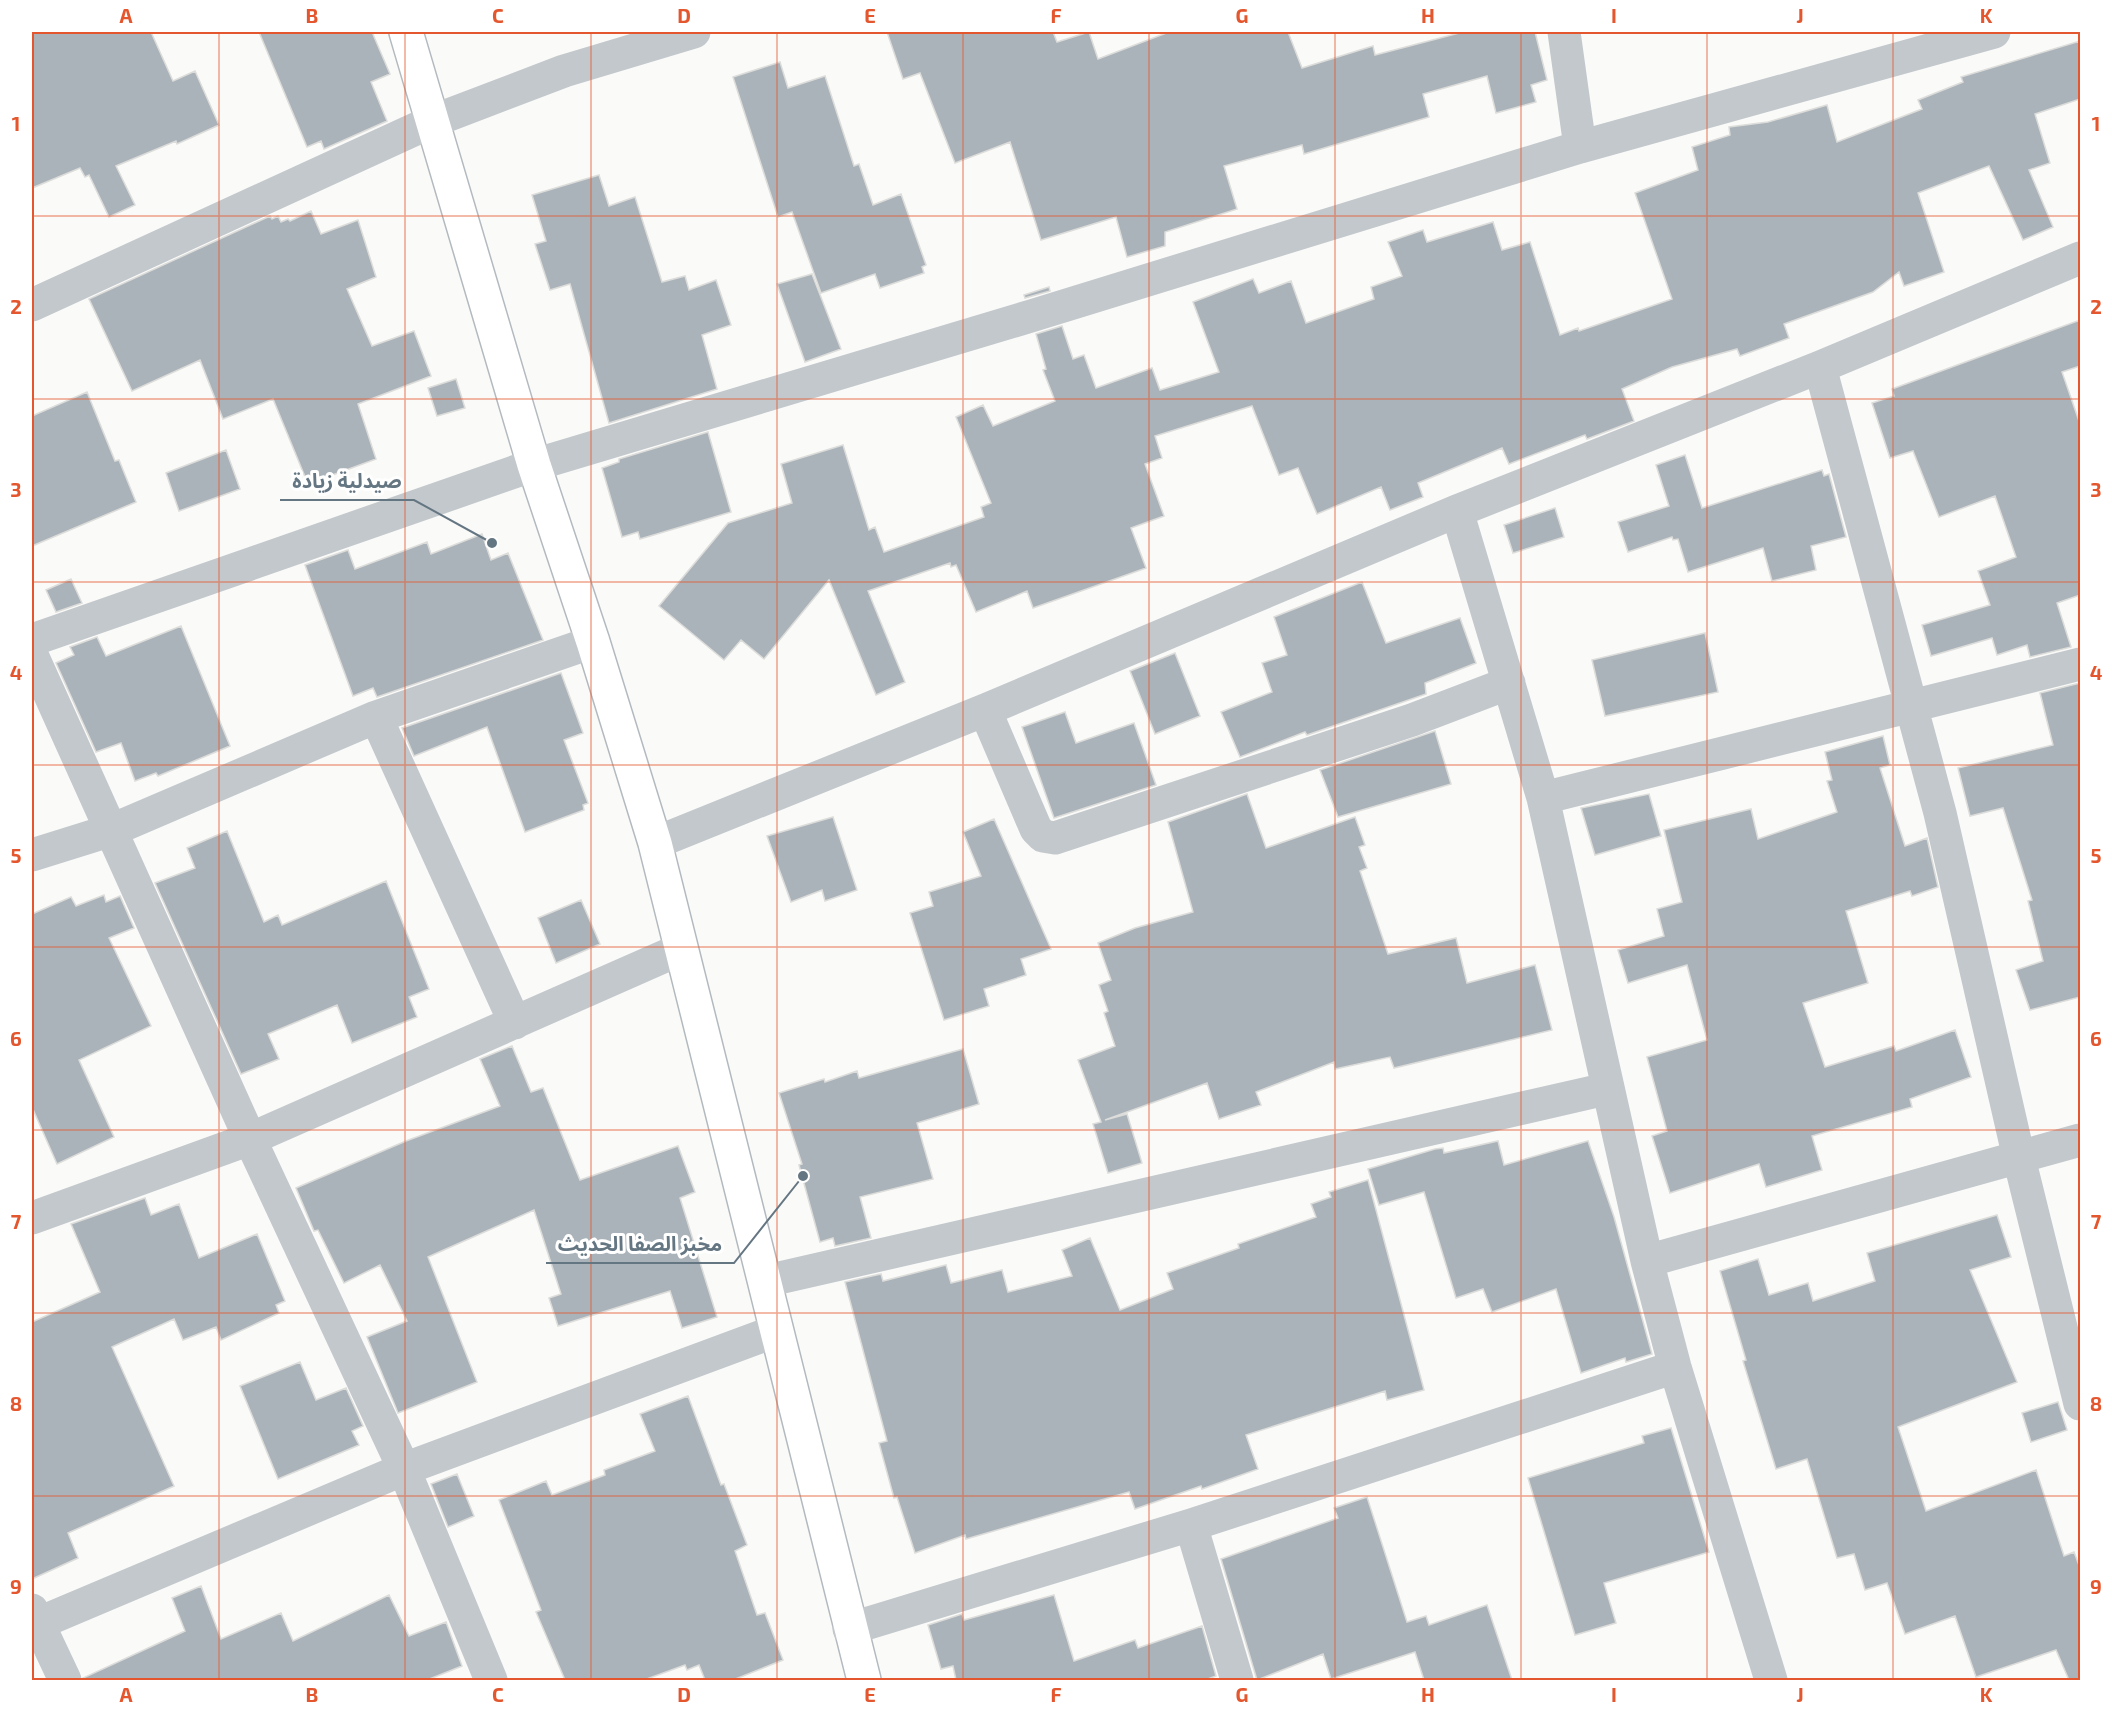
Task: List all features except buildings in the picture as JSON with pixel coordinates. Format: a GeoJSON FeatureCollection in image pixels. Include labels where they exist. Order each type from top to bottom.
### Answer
{"type":"FeatureCollection","features":[{"type":"Feature","properties":{"kind":"street"},"geometry":{"type":"LineString","coordinates":[[406,32],[534,465],[593,642],[655,843],[766,1281],[776,1331],[849,1629],[864,1680]]}},
{"type":"Feature","properties":{"kind":"street"},"geometry":{"type":"LineString","coordinates":[[32,304],[433,121],[564,70],[694,32]]}},
{"type":"Feature","properties":{"kind":"street"},"geometry":{"type":"LineString","coordinates":[[1564,32],[1581,147]]}},
{"type":"Feature","properties":{"kind":"street"},"geometry":{"type":"LineString","coordinates":[[32,640],[534,465],[1020,320],[1581,147],[1994,32]]}},
{"type":"Feature","properties":{"kind":"street"},"geometry":{"type":"LineString","coordinates":[[655,843],[985,710],[1456,511],[1820,367],[2080,258]]}},
{"type":"Feature","properties":{"kind":"street"},"geometry":{"type":"LineString","coordinates":[[1820,367],[1940,813],[2019,1158],[2080,1404]]}},
{"type":"Feature","properties":{"kind":"street"},"geometry":{"type":"LineString","coordinates":[[1456,511],[1543,798],[1606,1089],[1647,1261],[1764,1678]]}},
{"type":"Feature","properties":{"kind":"street"},"geometry":{"type":"LineString","coordinates":[[32,855],[112,830],[376,717],[593,642]]}},
{"type":"Feature","properties":{"kind":"street"},"geometry":{"type":"LineString","coordinates":[[32,655],[250,1138],[404,1469],[491,1680]]}},
{"type":"Feature","properties":{"kind":"street"},"geometry":{"type":"LineString","coordinates":[[1543,798],[1912,708],[2080,664]]}},
{"type":"Feature","properties":{"kind":"street"},"geometry":{"type":"LineString","coordinates":[[985,710],[1036,828],[1043,836],[1055,838],[1412,720],[1509,683]]}},
{"type":"Feature","properties":{"kind":"street"},"geometry":{"type":"LineString","coordinates":[[376,717],[515,1023]]}},
{"type":"Feature","properties":{"kind":"street"},"geometry":{"type":"LineString","coordinates":[[32,1218],[250,1138],[681,948]]}},
{"type":"Feature","properties":{"kind":"street"},"geometry":{"type":"LineString","coordinates":[[766,1281],[1606,1089]]}},
{"type":"Feature","properties":{"kind":"street"},"geometry":{"type":"LineString","coordinates":[[1647,1261],[2080,1140]]}},
{"type":"Feature","properties":{"kind":"street"},"geometry":{"type":"LineString","coordinates":[[65,1680],[34,1620],[404,1469],[776,1331]]}},
{"type":"Feature","properties":{"kind":"street"},"geometry":{"type":"LineString","coordinates":[[849,1629],[1191,1525],[1675,1367]]}},
{"type":"Feature","properties":{"kind":"street"},"geometry":{"type":"LineString","coordinates":[[1191,1525],[1237,1680]]}},
{"type":"Feature","properties":{"kind":"place","name":"صيدلية زيادة"},"geometry":{"type":"Point","coordinates":[492,543]}},
{"type":"Feature","properties":{"kind":"place","name":"مخبز الصفا الحديث"},"geometry":{"type":"Point","coordinates":[803,1176]}}]}
